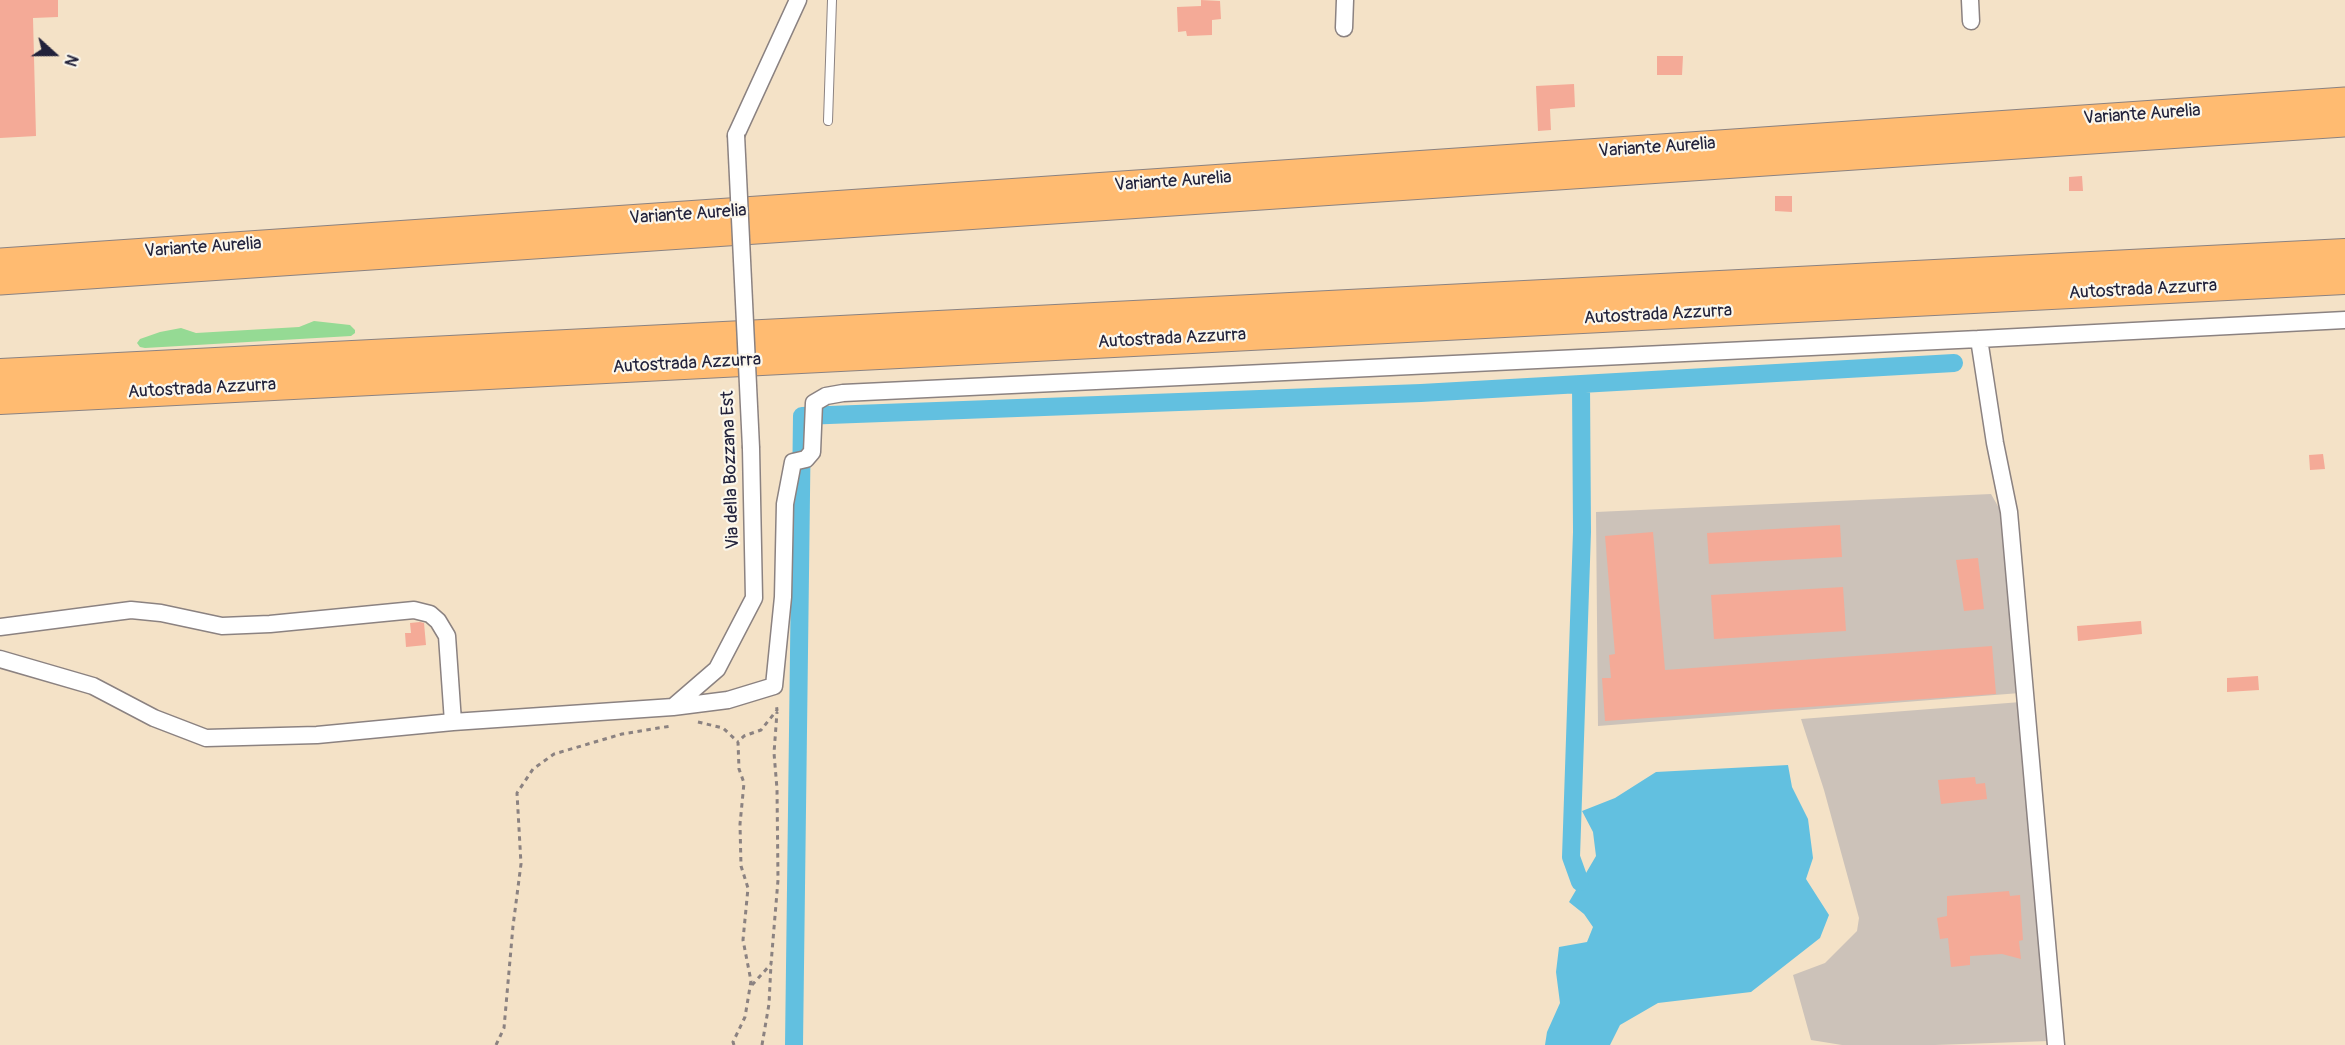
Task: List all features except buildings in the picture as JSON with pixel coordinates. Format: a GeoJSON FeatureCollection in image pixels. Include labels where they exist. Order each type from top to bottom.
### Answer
{"type":"FeatureCollection","features":[{"type":"Feature","properties":{"kind":"highway","name":"Variante Aurelia"},"geometry":{"type":"LineString","coordinates":[[0,262],[2345,101]]}},
{"type":"Feature","properties":{"kind":"highway","name":"Variante Aurelia"},"geometry":{"type":"LineString","coordinates":[[0,281],[2345,123]]}},
{"type":"Feature","properties":{"kind":"highway","name":"Autostrada Azzurra"},"geometry":{"type":"LineString","coordinates":[[0,374],[2345,254]]}},
{"type":"Feature","properties":{"kind":"highway","name":"Autostrada Azzurra"},"geometry":{"type":"LineString","coordinates":[[0,399],[2345,279]]}},
{"type":"Feature","properties":{"kind":"street","name":"Via della Bozzana Est"},"geometry":{"type":"LineString","coordinates":[[673,707],[717,669],[754,598],[751,448],[736,135],[798,0]]}},
{"type":"Feature","properties":{"kind":"street"},"geometry":{"type":"LineString","coordinates":[[1344,28],[1345,0]]}},
{"type":"Feature","properties":{"kind":"street"},"geometry":{"type":"LineString","coordinates":[[1970,0],[1971,21]]}},
{"type":"Feature","properties":{"kind":"street"},"geometry":{"type":"LineString","coordinates":[[0,659],[93,686],[154,718],[207,738],[317,735],[453,722],[673,707],[728,700],[774,686],[783,597],[785,504],[800,460],[812,452],[814,403],[826,396],[843,393],[2345,320]]}},
{"type":"Feature","properties":{"kind":"street"},"geometry":{"type":"LineString","coordinates":[[1979,339],[1995,443],[2009,512],[2056,1045]]}},
{"type":"Feature","properties":{"kind":"street"},"geometry":{"type":"LineString","coordinates":[[0,627],[131,610],[160,613],[222,626],[270,624],[414,610],[430,614],[438,621],[447,636],[453,722]]}},
{"type":"Feature","properties":{"kind":"lane"},"geometry":{"type":"LineString","coordinates":[[828,121],[832,0]]}},
{"type":"Feature","properties":{"kind":"path"},"geometry":{"type":"LineString","coordinates":[[762,1045],[769,1004],[778,880],[777,789],[774,753],[777,710],[774,686]]}},
{"type":"Feature","properties":{"kind":"path"},"geometry":{"type":"LineString","coordinates":[[738,742],[744,736],[761,730],[777,710]]}},
{"type":"Feature","properties":{"kind":"path"},"geometry":{"type":"LineString","coordinates":[[697,722],[723,728],[738,742],[739,769],[744,783],[741,866],[748,888],[743,940],[751,981],[745,1017],[733,1042],[734,1045]]}},
{"type":"Feature","properties":{"kind":"path"},"geometry":{"type":"LineString","coordinates":[[496,1045],[504,1028],[513,926],[522,864],[517,793],[533,769],[554,754],[622,734],[675,725]]}},
{"type":"Feature","properties":{"kind":"path"},"geometry":{"type":"LineString","coordinates":[[750,986],[771,964]]}},
{"type":"Feature","properties":{"kind":"shaded area"},"geometry":{"type":"Polygon","coordinates":[[[1991,494],[2003,515],[2020,693],[1598,726],[1596,512],[1991,494]]]}},
{"type":"Feature","properties":{"kind":"shaded area"},"geometry":{"type":"Polygon","coordinates":[[[2021,702],[2049,1041],[1842,1045],[1811,1040],[1793,975],[1825,963],[1857,931],[1859,918],[1824,790],[1801,719],[2021,702]]]}},
{"type":"Feature","properties":{"kind":"green space"},"geometry":{"type":"Polygon","coordinates":[[[314,321],[350,325],[355,333],[351,336],[145,348],[140,347],[137,343],[140,339],[160,332],[181,328],[196,333],[299,327],[314,321]]]}},
{"type":"Feature","properties":{"kind":"water"},"geometry":{"type":"Polygon","coordinates":[[[1788,765],[1792,787],[1808,819],[1813,858],[1806,879],[1829,915],[1820,938],[1751,992],[1658,1003],[1620,1025],[1610,1045],[1545,1045],[1547,1032],[1560,1003],[1556,972],[1559,947],[1587,942],[1593,927],[1584,914],[1569,902],[1596,856],[1593,832],[1582,811],[1615,798],[1656,772],[1788,765]]]}},
{"type":"Feature","properties":{"kind":"waterway"},"geometry":{"type":"LineString","coordinates":[[794,1045],[802,416],[1421,393],[1954,363]]}},
{"type":"Feature","properties":{"kind":"waterway"},"geometry":{"type":"LineString","coordinates":[[1580,882],[1571,857],[1582,532],[1581,384]]}}]}
